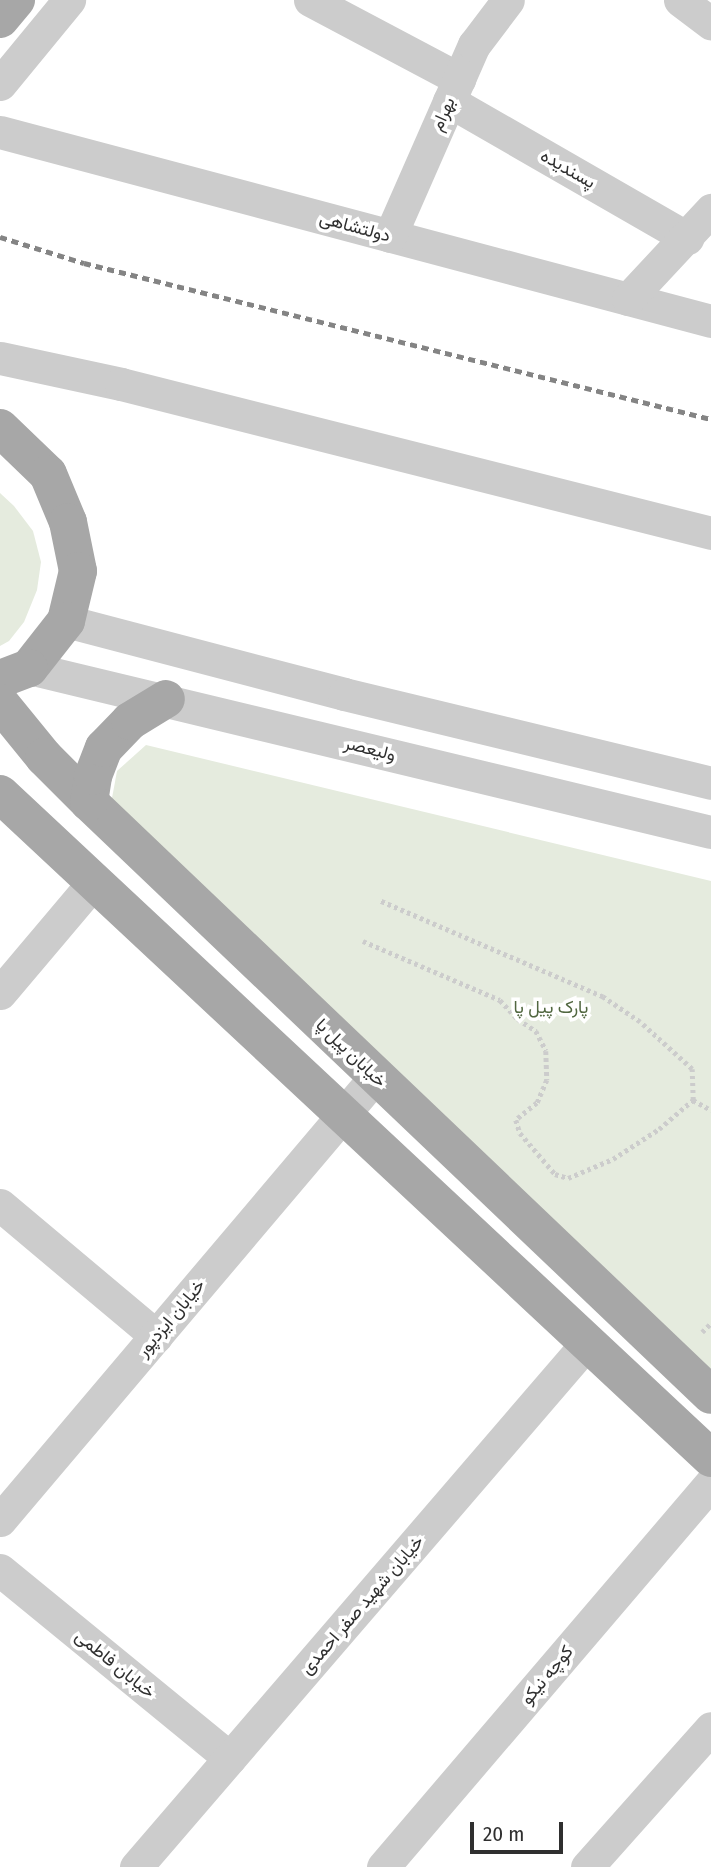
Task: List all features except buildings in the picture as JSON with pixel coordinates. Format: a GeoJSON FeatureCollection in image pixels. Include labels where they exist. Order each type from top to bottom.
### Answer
{"type":"FeatureCollection","features":[{"type":"Feature","properties":{"kind":"main road"},"geometry":{"type":"LineString","coordinates":[[0,19],[16,0]]}},
{"type":"Feature","properties":{"kind":"main road"},"geometry":{"type":"LineString","coordinates":[[0,428],[48,474],[68,522],[78,571],[66,621],[14,674]]}},
{"type":"Feature","properties":{"kind":"main road"},"geometry":{"type":"LineString","coordinates":[[89,802],[93,776],[104,748],[130,721],[166,699]]}},
{"type":"Feature","properties":{"kind":"main road","name":"خیابان پیل پا"},"geometry":{"type":"LineString","coordinates":[[0,703],[44,757],[89,802],[711,1395]]}},
{"type":"Feature","properties":{"kind":"main road"},"geometry":{"type":"LineString","coordinates":[[0,794],[711,1458]]}},
{"type":"Feature","properties":{"kind":"street"},"geometry":{"type":"LineString","coordinates":[[0,84],[69,0]]}},
{"type":"Feature","properties":{"kind":"street","name":"پسندیده"},"geometry":{"type":"LineString","coordinates":[[310,0],[687,238]]}},
{"type":"Feature","properties":{"kind":"street","name":"بهرام"},"geometry":{"type":"LineString","coordinates":[[390,236],[474,45],[508,0]]}},
{"type":"Feature","properties":{"kind":"street"},"geometry":{"type":"LineString","coordinates":[[680,0],[711,23]]}},
{"type":"Feature","properties":{"kind":"street","name":"دولتشاهی"},"geometry":{"type":"LineString","coordinates":[[0,132],[711,321]]}},
{"type":"Feature","properties":{"kind":"street"},"geometry":{"type":"LineString","coordinates":[[628,299],[711,210]]}},
{"type":"Feature","properties":{"kind":"street"},"geometry":{"type":"LineString","coordinates":[[0,358],[121,384],[711,533]]}},
{"type":"Feature","properties":{"kind":"street"},"geometry":{"type":"LineString","coordinates":[[66,621],[344,694],[711,783]]}},
{"type":"Feature","properties":{"kind":"street","name":"ولیعصر"},"geometry":{"type":"LineString","coordinates":[[14,674],[166,699],[711,832]]}},
{"type":"Feature","properties":{"kind":"street"},"geometry":{"type":"LineString","coordinates":[[0,993],[93,883]]}},
{"type":"Feature","properties":{"kind":"street","name":"خیابان ایزدپور"},"geometry":{"type":"LineString","coordinates":[[0,1520],[375,1077]]}},
{"type":"Feature","properties":{"kind":"street"},"geometry":{"type":"LineString","coordinates":[[0,1205],[156,1336]]}},
{"type":"Feature","properties":{"kind":"street","name":"خیابان شهید صفر احمدی"},"geometry":{"type":"LineString","coordinates":[[136,1867],[587,1343]]}},
{"type":"Feature","properties":{"kind":"street","name":"کوچه نیکو"},"geometry":{"type":"LineString","coordinates":[[383,1867],[711,1483]]}},
{"type":"Feature","properties":{"kind":"street","name":"خیابان فاطمی"},"geometry":{"type":"LineString","coordinates":[[0,1570],[230,1758]]}},
{"type":"Feature","properties":{"kind":"street"},"geometry":{"type":"LineString","coordinates":[[587,1867],[711,1728]]}},
{"type":"Feature","properties":{"kind":"path"},"geometry":{"type":"LineString","coordinates":[[380,901],[603,997],[640,1022],[692,1069],[693,1100]]}},
{"type":"Feature","properties":{"kind":"path"},"geometry":{"type":"LineString","coordinates":[[363,941],[500,1000],[517,1020],[536,1031],[546,1051],[547,1080],[537,1103],[516,1120],[520,1133],[555,1174],[568,1178],[613,1159],[659,1129],[693,1100]]}},
{"type":"Feature","properties":{"kind":"path"},"geometry":{"type":"LineString","coordinates":[[693,1100],[711,1110]]}},
{"type":"Feature","properties":{"kind":"path"},"geometry":{"type":"LineString","coordinates":[[702,1332],[711,1323]]}},
{"type":"Feature","properties":{"kind":"green space"},"geometry":{"type":"Polygon","coordinates":[[[0,493],[33,531],[41,562],[37,590],[24,622],[9,641],[0,646],[0,493]]]}},
{"type":"Feature","properties":{"kind":"green space","name":"پارک پیل پا"},"geometry":{"type":"Polygon","coordinates":[[[146,745],[711,881],[711,1379],[110,809],[117,771],[146,745]]]}},
{"type":"Feature","properties":{"kind":"railway"},"geometry":{"type":"LineString","coordinates":[[0,237],[84,263],[711,419]]}}]}
